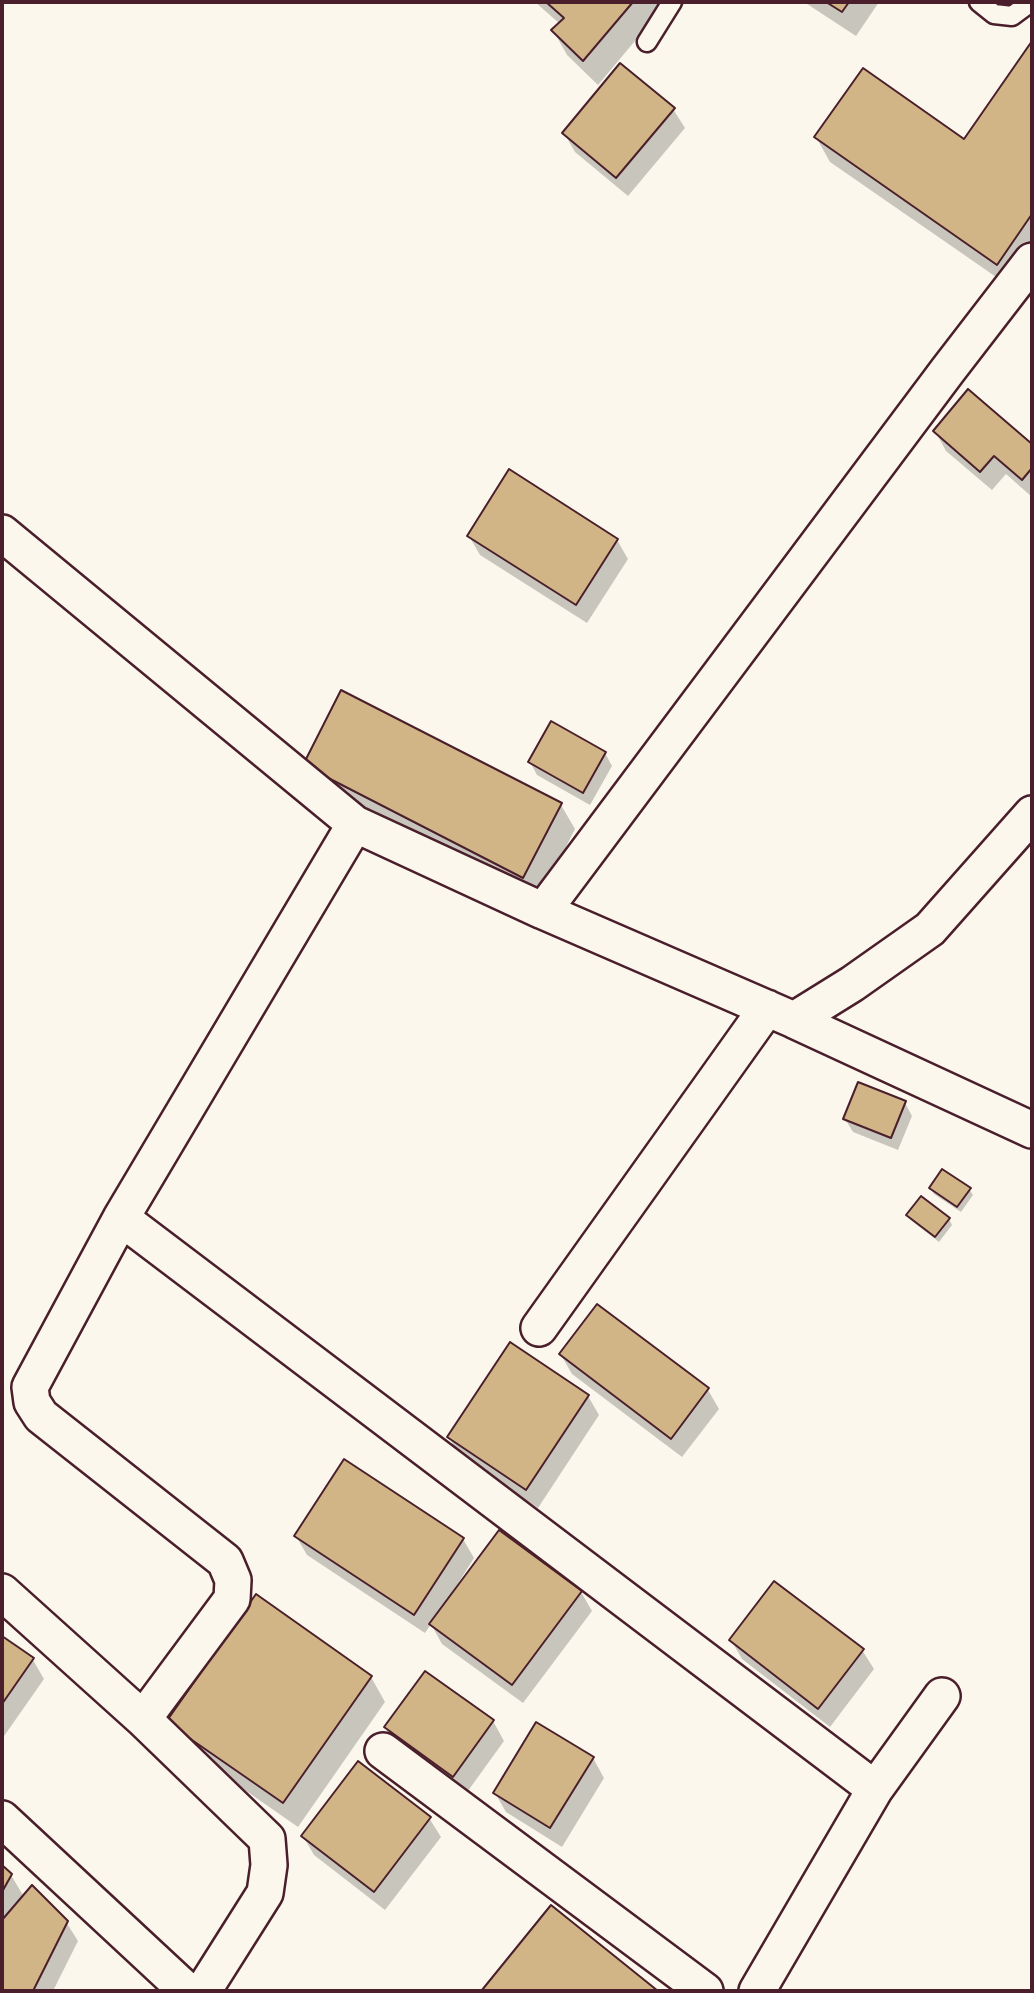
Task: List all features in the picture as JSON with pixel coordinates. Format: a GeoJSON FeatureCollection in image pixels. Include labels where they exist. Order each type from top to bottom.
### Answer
{"type":"FeatureCollection","features":[{"type":"Feature","properties":{"kind":"street"},"geometry":{"type":"LineString","coordinates":[[543,911],[947,370],[1032,261]]}},
{"type":"Feature","properties":{"kind":"street"},"geometry":{"type":"LineString","coordinates":[[2,533],[355,824],[543,911],[781,1014],[1032,1130]]}},
{"type":"Feature","properties":{"kind":"street"},"geometry":{"type":"LineString","coordinates":[[539,1328],[781,1014],[852,984],[930,929],[1032,814]]}},
{"type":"Feature","properties":{"kind":"street"},"geometry":{"type":"LineString","coordinates":[[144,1719],[232,1599],[233,1580],[225,1561],[41,1416],[32,1402],[30,1387],[121,1218],[355,824]]}},
{"type":"Feature","properties":{"kind":"street"},"geometry":{"type":"LineString","coordinates":[[121,1218],[875,1789]]}},
{"type":"Feature","properties":{"kind":"street"},"geometry":{"type":"LineString","coordinates":[[2,1592],[144,1719],[267,1839],[269,1865],[265,1893],[203,1991]]}},
{"type":"Feature","properties":{"kind":"street"},"geometry":{"type":"LineString","coordinates":[[757,1991],[875,1789],[942,1696]]}},
{"type":"Feature","properties":{"kind":"street"},"geometry":{"type":"LineString","coordinates":[[383,1751],[705,1991]]}},
{"type":"Feature","properties":{"kind":"street"},"geometry":{"type":"LineString","coordinates":[[2,1819],[187,1991]]}},
{"type":"Feature","properties":{"kind":"lane"},"geometry":{"type":"LineString","coordinates":[[647,42],[672,2]]}},
{"type":"Feature","properties":{"kind":"lane"},"geometry":{"type":"LineString","coordinates":[[979,2],[994,14],[1012,16],[1031,2]]}},
{"type":"Feature","properties":{"kind":"building"},"geometry":{"type":"Polygon","coordinates":[[[546,2],[633,2],[583,61],[551,30],[564,18],[546,2]]]}},
{"type":"Feature","properties":{"kind":"building"},"geometry":{"type":"Polygon","coordinates":[[[826,2],[849,2],[842,12],[826,2]]]}},
{"type":"Feature","properties":{"kind":"building"},"geometry":{"type":"Polygon","coordinates":[[[1032,41],[1032,214],[997,265],[814,137],[863,68],[964,139],[1032,41]]]}},
{"type":"Feature","properties":{"kind":"building"},"geometry":{"type":"Polygon","coordinates":[[[620,63],[675,108],[616,178],[562,133],[620,63]]]}},
{"type":"Feature","properties":{"kind":"building"},"geometry":{"type":"Polygon","coordinates":[[[968,389],[1032,444],[1032,468],[1022,480],[994,456],[980,472],[933,431],[968,389]]]}},
{"type":"Feature","properties":{"kind":"building"},"geometry":{"type":"Polygon","coordinates":[[[509,469],[618,539],[576,605],[467,536],[509,469]]]}},
{"type":"Feature","properties":{"kind":"building"},"geometry":{"type":"Polygon","coordinates":[[[341,690],[562,803],[523,878],[303,765],[341,690]]]}},
{"type":"Feature","properties":{"kind":"building"},"geometry":{"type":"Polygon","coordinates":[[[551,721],[606,752],[583,793],[528,762],[551,721]]]}},
{"type":"Feature","properties":{"kind":"building"},"geometry":{"type":"Polygon","coordinates":[[[858,1082],[906,1101],[891,1138],[843,1119],[858,1082]]]}},
{"type":"Feature","properties":{"kind":"building"},"geometry":{"type":"Polygon","coordinates":[[[942,1169],[971,1188],[957,1207],[929,1188],[942,1169]]]}},
{"type":"Feature","properties":{"kind":"building"},"geometry":{"type":"Polygon","coordinates":[[[921,1196],[950,1218],[935,1237],[906,1215],[921,1196]]]}},
{"type":"Feature","properties":{"kind":"building"},"geometry":{"type":"Polygon","coordinates":[[[597,1304],[709,1388],[671,1439],[559,1354],[597,1304]]]}},
{"type":"Feature","properties":{"kind":"building"},"geometry":{"type":"Polygon","coordinates":[[[510,1342],[589,1395],[526,1490],[447,1437],[510,1342]]]}},
{"type":"Feature","properties":{"kind":"building"},"geometry":{"type":"Polygon","coordinates":[[[344,1459],[464,1538],[414,1615],[294,1536],[344,1459]]]}},
{"type":"Feature","properties":{"kind":"building"},"geometry":{"type":"Polygon","coordinates":[[[499,1530],[582,1591],[512,1685],[429,1624],[499,1530]]]}},
{"type":"Feature","properties":{"kind":"building"},"geometry":{"type":"Polygon","coordinates":[[[774,1581],[864,1649],[818,1709],[729,1640],[774,1581]]]}},
{"type":"Feature","properties":{"kind":"building"},"geometry":{"type":"Polygon","coordinates":[[[256,1594],[372,1676],[283,1803],[166,1722],[256,1594]]]}},
{"type":"Feature","properties":{"kind":"building"},"geometry":{"type":"Polygon","coordinates":[[[2,1636],[34,1658],[2,1704],[2,1636]]]}},
{"type":"Feature","properties":{"kind":"building"},"geometry":{"type":"Polygon","coordinates":[[[425,1671],[494,1720],[453,1777],[384,1727],[425,1671]]]}},
{"type":"Feature","properties":{"kind":"building"},"geometry":{"type":"Polygon","coordinates":[[[536,1722],[594,1757],[550,1828],[493,1793],[536,1722]]]}},
{"type":"Feature","properties":{"kind":"building"},"geometry":{"type":"Polygon","coordinates":[[[358,1761],[431,1817],[374,1892],[301,1836],[358,1761]]]}},
{"type":"Feature","properties":{"kind":"building"},"geometry":{"type":"Polygon","coordinates":[[[2,1865],[12,1874],[2,1892],[2,1865]]]}},
{"type":"Feature","properties":{"kind":"building"},"geometry":{"type":"Polygon","coordinates":[[[32,1885],[68,1921],[33,1991],[2,1991],[2,1920],[32,1885]]]}},
{"type":"Feature","properties":{"kind":"building"},"geometry":{"type":"Polygon","coordinates":[[[551,1905],[658,1991],[482,1990],[551,1905]]]}}]}
